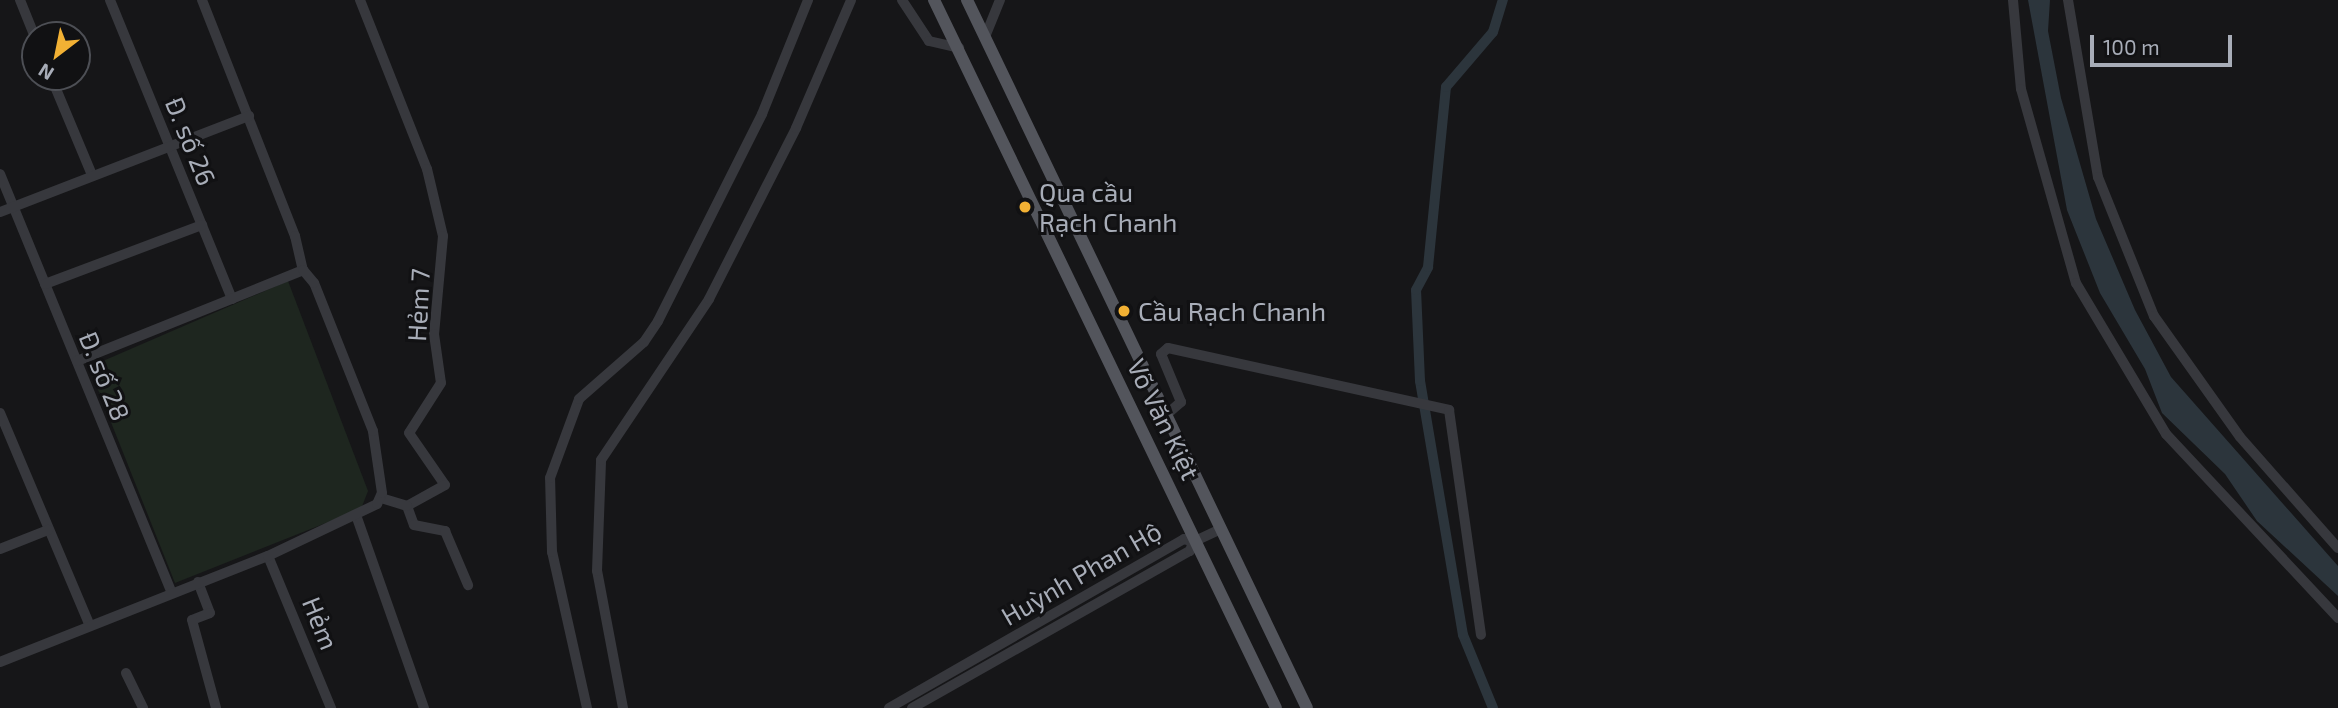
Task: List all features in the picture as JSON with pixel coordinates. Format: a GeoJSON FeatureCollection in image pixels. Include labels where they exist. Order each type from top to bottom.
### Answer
{"type":"FeatureCollection","features":[{"type":"Feature","properties":{"kind":"main road","name":"Võ Văn Kiệt"},"geometry":{"type":"LineString","coordinates":[[934,0],[1276,708]]}},
{"type":"Feature","properties":{"kind":"main road","name":"Võ Văn Kiệt"},"geometry":{"type":"LineString","coordinates":[[967,0],[1307,708]]}},
{"type":"Feature","properties":{"kind":"street"},"geometry":{"type":"LineString","coordinates":[[20,0],[29,21]]}},
{"type":"Feature","properties":{"kind":"street","name":"Đ. số 26"},"geometry":{"type":"LineString","coordinates":[[110,0],[232,299]]}},
{"type":"Feature","properties":{"kind":"street"},"geometry":{"type":"LineString","coordinates":[[202,0],[249,116],[303,270],[314,283],[373,431],[381,498]]}},
{"type":"Feature","properties":{"kind":"street","name":"Hẻm 7"},"geometry":{"type":"LineString","coordinates":[[360,0],[426,169],[443,236],[434,334],[441,383],[409,433],[445,485],[407,506]]}},
{"type":"Feature","properties":{"kind":"street"},"geometry":{"type":"LineString","coordinates":[[587,708],[552,552],[550,478],[579,399],[644,342],[659,321],[762,114],[808,0]]}},
{"type":"Feature","properties":{"kind":"street"},"geometry":{"type":"LineString","coordinates":[[623,708],[597,571],[601,460],[709,299],[796,128],[851,0]]}},
{"type":"Feature","properties":{"kind":"street"},"geometry":{"type":"LineString","coordinates":[[902,0],[929,41],[959,48]]}},
{"type":"Feature","properties":{"kind":"street"},"geometry":{"type":"LineString","coordinates":[[985,37],[1000,0]]}},
{"type":"Feature","properties":{"kind":"street"},"geometry":{"type":"LineString","coordinates":[[2013,0],[2021,89],[2076,283],[2166,434],[2338,618]]}},
{"type":"Feature","properties":{"kind":"street"},"geometry":{"type":"LineString","coordinates":[[2067,0],[2098,177],[2154,316],[2240,438],[2338,548]]}},
{"type":"Feature","properties":{"kind":"street"},"geometry":{"type":"LineString","coordinates":[[57,91],[92,175]]}},
{"type":"Feature","properties":{"kind":"street"},"geometry":{"type":"LineString","coordinates":[[0,212],[170,143],[249,116]]}},
{"type":"Feature","properties":{"kind":"street","name":"Đ. số 28"},"geometry":{"type":"LineString","coordinates":[[0,174],[172,593]]}},
{"type":"Feature","properties":{"kind":"street"},"geometry":{"type":"LineString","coordinates":[[45,284],[202,225]]}},
{"type":"Feature","properties":{"kind":"street"},"geometry":{"type":"LineString","coordinates":[[77,361],[303,270]]}},
{"type":"Feature","properties":{"kind":"street"},"geometry":{"type":"LineString","coordinates":[[1166,415],[1181,402],[1161,354],[1168,348],[1415,404],[1435,406],[1451,417],[1481,635]]}},
{"type":"Feature","properties":{"kind":"street"},"geometry":{"type":"LineString","coordinates":[[0,413],[90,626]]}},
{"type":"Feature","properties":{"kind":"street"},"geometry":{"type":"LineString","coordinates":[[0,662],[268,556],[356,514],[381,498],[407,506],[414,525],[445,531],[468,585]]}},
{"type":"Feature","properties":{"kind":"street"},"geometry":{"type":"LineString","coordinates":[[356,514],[424,708]]}},
{"type":"Feature","properties":{"kind":"street"},"geometry":{"type":"LineString","coordinates":[[1195,541],[1221,529]]}},
{"type":"Feature","properties":{"kind":"street"},"geometry":{"type":"LineString","coordinates":[[0,549],[48,530]]}},
{"type":"Feature","properties":{"kind":"street","name":"Huỳnh Phan Hộ"},"geometry":{"type":"LineString","coordinates":[[889,708],[1184,539],[1195,541],[1190,551],[912,708]]}},
{"type":"Feature","properties":{"kind":"street","name":"Hẻm"},"geometry":{"type":"LineString","coordinates":[[268,556],[331,708]]}},
{"type":"Feature","properties":{"kind":"street"},"geometry":{"type":"LineString","coordinates":[[198,583],[210,612],[192,620],[216,708]]}},
{"type":"Feature","properties":{"kind":"street"},"geometry":{"type":"LineString","coordinates":[[126,673],[143,708]]}},
{"type":"Feature","properties":{"kind":"shaded area"},"geometry":{"type":"Polygon","coordinates":[[[2028,0],[2050,0],[2048,31],[2061,98],[2096,219],[2135,310],[2171,377],[2338,566],[2338,596],[2257,521],[2225,474],[2162,413],[2145,369],[2100,293],[2067,210],[2028,0]]]}},
{"type":"Feature","properties":{"kind":"shaded area"},"geometry":{"type":"Polygon","coordinates":[[[288,281],[368,491],[361,509],[175,583],[89,367],[288,281]]]}},
{"type":"Feature","properties":{"kind":"waterway"},"geometry":{"type":"LineString","coordinates":[[1493,708],[1463,635],[1420,381],[1416,290],[1428,267],[1446,87],[1493,32],[1503,0]]}},
{"type":"Feature","properties":{"kind":"place","name":"Qua cầu Rạch Chanh"},"geometry":{"type":"Point","coordinates":[1025,207]}},
{"type":"Feature","properties":{"kind":"place","name":"Cầu Rạch Chanh"},"geometry":{"type":"Point","coordinates":[1124,311]}}]}
